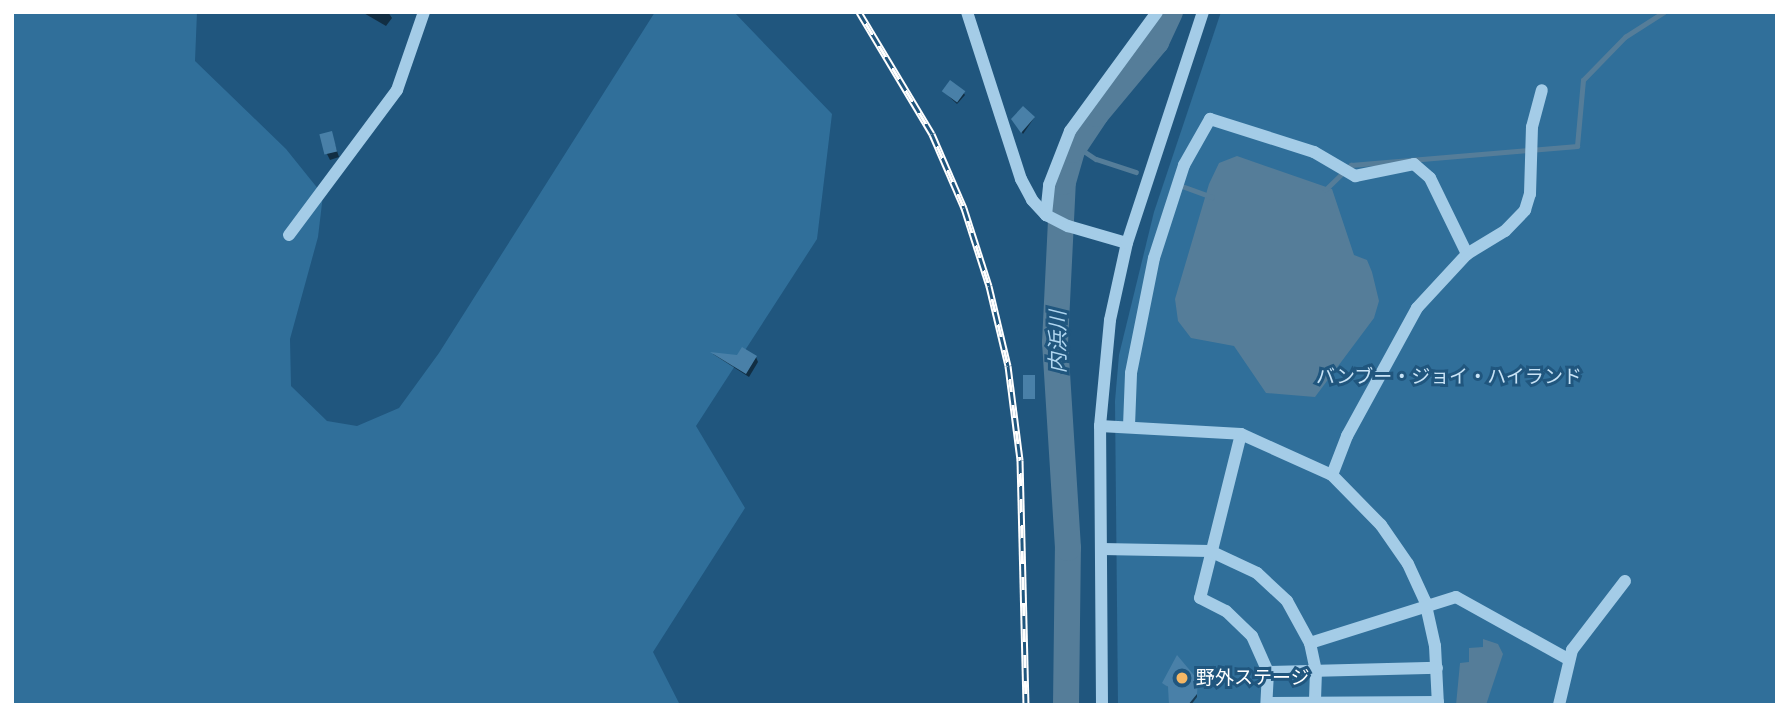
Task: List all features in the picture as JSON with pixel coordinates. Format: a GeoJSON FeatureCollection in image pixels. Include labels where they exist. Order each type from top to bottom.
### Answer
{"type":"FeatureCollection","features":[{"type":"Feature","properties":{"kind":"street"},"geometry":{"type":"LineString","coordinates":[[289,235],[397,90],[424,12]]}},
{"type":"Feature","properties":{"kind":"street"},"geometry":{"type":"LineString","coordinates":[[967,12],[1021,179],[1050,217],[1068,226],[1127,243]]}},
{"type":"Feature","properties":{"kind":"street"},"geometry":{"type":"LineString","coordinates":[[1050,217],[1049,186],[1070,131],[1157,12]]}},
{"type":"Feature","properties":{"kind":"street"},"geometry":{"type":"LineString","coordinates":[[1102,705],[1100,426],[1110,320],[1127,243],[1203,12]]}},
{"type":"Feature","properties":{"kind":"street"},"geometry":{"type":"LineString","coordinates":[[1332,475],[1404,325],[1467,254],[1505,231],[1525,210],[1530,194],[1532,127],[1542,90]]}},
{"type":"Feature","properties":{"kind":"street"},"geometry":{"type":"LineString","coordinates":[[1129,420],[1131,373],[1154,258],[1184,165],[1210,119],[1314,152],[1355,176],[1414,164],[1430,177],[1467,254]]}},
{"type":"Feature","properties":{"kind":"street"},"geometry":{"type":"LineString","coordinates":[[1100,426],[1129,420],[1241,434],[1332,475],[1381,525],[1408,564],[1425,604],[1437,668],[1438,703],[1267,704],[1268,672],[1252,636],[1226,611],[1200,598],[1241,434]]}},
{"type":"Feature","properties":{"kind":"street"},"geometry":{"type":"LineString","coordinates":[[1102,549],[1210,551],[1237,561],[1268,582],[1294,611],[1310,643],[1316,671],[1316,704]]}},
{"type":"Feature","properties":{"kind":"street"},"geometry":{"type":"LineString","coordinates":[[1559,705],[1568,659],[1625,581]]}},
{"type":"Feature","properties":{"kind":"street"},"geometry":{"type":"LineString","coordinates":[[1310,643],[1425,604],[1462,598],[1568,659]]}},
{"type":"Feature","properties":{"kind":"street"},"geometry":{"type":"LineString","coordinates":[[1268,672],[1437,668]]}},
{"type":"Feature","properties":{"kind":"green space"},"geometry":{"type":"Polygon","coordinates":[[[12,12],[197,12],[195,61],[286,149],[323,195],[318,237],[290,339],[291,386],[327,421],[357,426],[399,408],[439,353],[655,12],[734,12],[832,114],[817,239],[696,426],[745,508],[653,652],[680,705],[12,705],[12,12]]]}},
{"type":"Feature","properties":{"kind":"green space","name":"バンブー・ジョイ・ハイランド"},"geometry":{"type":"Polygon","coordinates":[[[1221,12],[1777,12],[1777,705],[1118,705],[1115,401],[1119,355],[1154,212],[1221,12]]]}},
{"type":"Feature","properties":{"kind":"shaded area"},"geometry":{"type":"Polygon","coordinates":[[[1237,156],[1332,189],[1354,255],[1367,260],[1372,272],[1379,301],[1374,318],[1315,397],[1266,393],[1234,346],[1191,338],[1178,321],[1175,299],[1209,184],[1219,163],[1237,156]]]}},
{"type":"Feature","properties":{"kind":"shaded area"},"geometry":{"type":"Polygon","coordinates":[[[1483,639],[1498,644],[1503,654],[1486,705],[1456,705],[1460,663],[1469,662],[1469,648],[1483,647],[1483,639]]]}},
{"type":"Feature","properties":{"kind":"building"},"geometry":{"type":"Polygon","coordinates":[[[950,80],[965,91],[957,102],[942,91],[950,80]]]}},
{"type":"Feature","properties":{"kind":"building"},"geometry":{"type":"Polygon","coordinates":[[[1023,106],[1035,117],[1021,133],[1011,119],[1023,106]]]}},
{"type":"Feature","properties":{"kind":"building"},"geometry":{"type":"Polygon","coordinates":[[[332,131],[337,151],[324,155],[319,134],[332,131]]]}},
{"type":"Feature","properties":{"kind":"building"},"geometry":{"type":"Polygon","coordinates":[[[742,347],[757,356],[746,374],[710,352],[737,355],[742,347]]]}},
{"type":"Feature","properties":{"kind":"building"},"geometry":{"type":"Polygon","coordinates":[[[1023,375],[1035,375],[1035,399],[1023,399],[1023,375]]]}},
{"type":"Feature","properties":{"kind":"building","name":"野外ステージ"},"geometry":{"type":"Polygon","coordinates":[[[1177,655],[1198,680],[1197,694],[1188,705],[1169,705],[1168,687],[1162,683],[1177,655]]]}},
{"type":"Feature","properties":{"kind":"waterway","name":"内浜川"},"geometry":{"type":"LineString","coordinates":[[1066,705],[1068,548],[1055,343],[1063,182],[1072,150],[1096,114],[1156,42],[1170,12]]}},
{"type":"Feature","properties":{"kind":"waterway"},"geometry":{"type":"LineString","coordinates":[[1325,190],[1351,165],[1577,146],[1583,80],[1625,37],[1664,12]]}},
{"type":"Feature","properties":{"kind":"waterway"},"geometry":{"type":"LineString","coordinates":[[1075,145],[1096,159],[1136,172]]}},
{"type":"Feature","properties":{"kind":"waterway"},"geometry":{"type":"LineString","coordinates":[[1182,186],[1212,197]]}},
{"type":"Feature","properties":{"kind":"railway"},"geometry":{"type":"LineString","coordinates":[[859,12],[932,134],[964,208],[989,286],[1008,366],[1020,460],[1026,705]]}},
{"type":"Feature","properties":{"kind":"place","name":"野外ステージ"},"geometry":{"type":"Point","coordinates":[1182,678]}}]}
